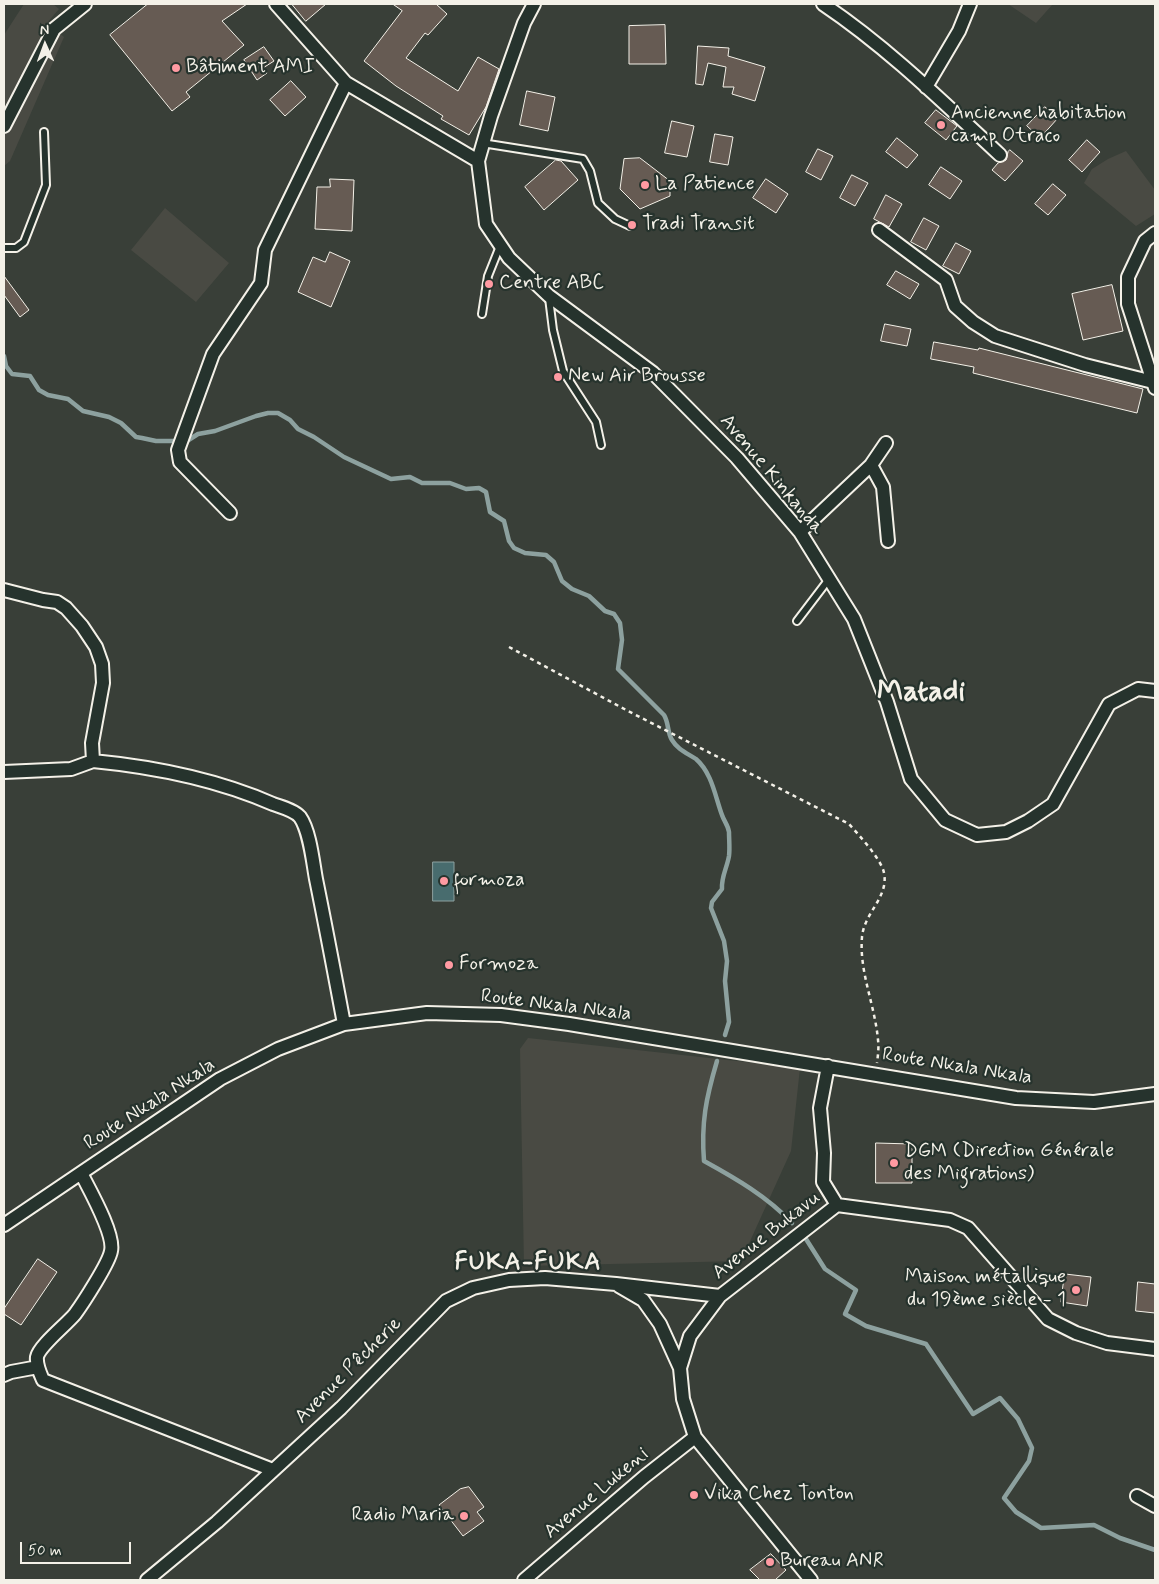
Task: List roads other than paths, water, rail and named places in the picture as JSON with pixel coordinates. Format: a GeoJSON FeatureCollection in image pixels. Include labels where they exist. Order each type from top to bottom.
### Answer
{"type":"FeatureCollection","features":[{"type":"Feature","properties":{"kind":"street"},"geometry":{"type":"LineString","coordinates":[[4,126],[54,29],[85,4]]}},
{"type":"Feature","properties":{"kind":"street"},"geometry":{"type":"LineString","coordinates":[[276,4],[346,83],[478,161]]}},
{"type":"Feature","properties":{"kind":"street","name":"Avenue Kinkanda"},"geometry":{"type":"LineString","coordinates":[[534,4],[524,23],[482,143],[478,161],[486,224],[510,258],[548,296],[653,373],[737,458],[800,532],[854,619],[887,702],[911,779],[945,820],[977,835],[1006,832],[1028,821],[1053,804],[1109,704],[1138,689],[1155,691]]}},
{"type":"Feature","properties":{"kind":"street"},"geometry":{"type":"LineString","coordinates":[[822,4],[850,22],[926,87],[1000,155]]}},
{"type":"Feature","properties":{"kind":"street"},"geometry":{"type":"LineString","coordinates":[[926,87],[959,31],[970,4]]}},
{"type":"Feature","properties":{"kind":"street"},"geometry":{"type":"LineString","coordinates":[[230,513],[180,462],[178,450],[213,354],[261,283],[265,250],[346,83]]}},
{"type":"Feature","properties":{"kind":"street"},"geometry":{"type":"LineString","coordinates":[[879,230],[946,280],[955,306],[973,322],[995,336],[1085,366],[1154,385]]}},
{"type":"Feature","properties":{"kind":"street"},"geometry":{"type":"LineString","coordinates":[[1154,385],[1128,304],[1128,277],[1145,241],[1155,233]]}},
{"type":"Feature","properties":{"kind":"street"},"geometry":{"type":"LineString","coordinates":[[800,532],[872,465],[886,443]]}},
{"type":"Feature","properties":{"kind":"street"},"geometry":{"type":"LineString","coordinates":[[872,465],[883,487],[888,541]]}},
{"type":"Feature","properties":{"kind":"street"},"geometry":{"type":"LineString","coordinates":[[4,590],[57,602],[66,608],[82,626],[96,647],[102,664],[103,683],[92,743],[94,761]]}},
{"type":"Feature","properties":{"kind":"street"},"geometry":{"type":"LineString","coordinates":[[4,772],[71,769],[94,761],[160,770],[207,780],[258,797],[300,817],[306,830],[344,1024]]}},
{"type":"Feature","properties":{"kind":"street","name":"Route Nkala Nkala"},"geometry":{"type":"LineString","coordinates":[[4,1225],[220,1079],[278,1049],[344,1024],[426,1013],[501,1015],[569,1024],[1016,1098],[1094,1102],[1155,1094]]}},
{"type":"Feature","properties":{"kind":"street"},"geometry":{"type":"LineString","coordinates":[[828,1066],[820,1108],[824,1153],[823,1182],[837,1205]]}},
{"type":"Feature","properties":{"kind":"street"},"geometry":{"type":"LineString","coordinates":[[81,1173],[107,1225],[112,1250],[93,1286],[75,1314],[37,1356],[38,1367],[43,1380],[273,1470]]}},
{"type":"Feature","properties":{"kind":"street","name":"Avenue Bukavu"},"geometry":{"type":"LineString","coordinates":[[811,1580],[695,1437],[683,1399],[680,1368],[690,1336],[720,1296],[837,1205],[950,1220],[968,1228],[1048,1319],[1076,1333],[1107,1343],[1155,1348]]}},
{"type":"Feature","properties":{"kind":"street","name":"Avenue Pêcherie"},"geometry":{"type":"LineString","coordinates":[[147,1580],[218,1522],[341,1408],[446,1301],[473,1288],[509,1280],[545,1278],[720,1296]]}},
{"type":"Feature","properties":{"kind":"street"},"geometry":{"type":"LineString","coordinates":[[616,1284],[643,1300],[660,1324],[680,1368]]}},
{"type":"Feature","properties":{"kind":"street"},"geometry":{"type":"LineString","coordinates":[[4,1375],[38,1367]]}},
{"type":"Feature","properties":{"kind":"street","name":"Avenue Lukeni"},"geometry":{"type":"LineString","coordinates":[[526,1579],[644,1477],[695,1437]]}},
{"type":"Feature","properties":{"kind":"street"},"geometry":{"type":"LineString","coordinates":[[1137,1496],[1155,1506]]}},
{"type":"Feature","properties":{"kind":"lane"},"geometry":{"type":"LineString","coordinates":[[4,248],[16,248],[24,242],[46,185],[44,132]]}},
{"type":"Feature","properties":{"kind":"lane"},"geometry":{"type":"LineString","coordinates":[[482,143],[583,159],[590,171],[598,203],[615,220],[630,226]]}},
{"type":"Feature","properties":{"kind":"lane"},"geometry":{"type":"LineString","coordinates":[[482,314],[488,276],[500,245]]}},
{"type":"Feature","properties":{"kind":"lane"},"geometry":{"type":"LineString","coordinates":[[548,296],[553,330],[563,371],[596,422],[601,445]]}},
{"type":"Feature","properties":{"kind":"lane"},"geometry":{"type":"LineString","coordinates":[[797,621],[829,579]]}},
{"type":"Feature","properties":{"kind":"water","name":"formoza"},"geometry":{"type":"Polygon","coordinates":[[[433,862],[454,862],[454,901],[433,901],[433,862]]]}},
{"type":"Feature","properties":{"kind":"waterway"},"geometry":{"type":"LineString","coordinates":[[4,356],[6,366],[12,374],[30,376],[39,390],[48,395],[68,399],[83,411],[109,417],[121,423],[136,437],[156,441],[187,441],[198,434],[215,431],[256,416],[278,413],[290,420],[298,429],[344,457],[391,479],[410,477],[422,483],[450,483],[466,489],[479,488],[486,492],[490,512],[504,521],[509,541],[514,548],[525,553],[546,555],[554,562],[562,581],[572,589],[589,596],[605,611],[614,614],[620,623],[622,640],[618,669],[664,715],[670,737],[674,743],[696,759],[706,771],[729,832],[729,856],[722,880],[722,889],[712,902],[711,908],[724,941],[727,961],[725,981],[729,1022],[725,1035]]}},
{"type":"Feature","properties":{"kind":"waterway"},"geometry":{"type":"LineString","coordinates":[[717,1061],[705,1111],[703,1135],[704,1161],[762,1196],[792,1223]]}},
{"type":"Feature","properties":{"kind":"waterway"},"geometry":{"type":"LineString","coordinates":[[806,1239],[825,1269],[856,1290],[845,1314],[866,1326],[926,1344],[973,1414],[1000,1398],[1018,1419],[1032,1448],[1029,1461],[1004,1498],[1016,1512],[1041,1528],[1094,1525],[1120,1538],[1155,1550]]}},
{"type":"Feature","properties":{"kind":"place","name":"Bâtiment AMI"},"geometry":{"type":"Point","coordinates":[176,68]}},
{"type":"Feature","properties":{"kind":"place","name":"Ancienne habitation camp Otraco"},"geometry":{"type":"Point","coordinates":[941,125]}},
{"type":"Feature","properties":{"kind":"place","name":"La Patience"},"geometry":{"type":"Point","coordinates":[645,185]}},
{"type":"Feature","properties":{"kind":"place","name":"Tradi Transit"},"geometry":{"type":"Point","coordinates":[632,225]}},
{"type":"Feature","properties":{"kind":"place","name":"Centre ABC"},"geometry":{"type":"Point","coordinates":[489,284]}},
{"type":"Feature","properties":{"kind":"place","name":"New Air Brousse"},"geometry":{"type":"Point","coordinates":[558,377]}},
{"type":"Feature","properties":{"kind":"place","name":"formoza"},"geometry":{"type":"Point","coordinates":[444,881]}},
{"type":"Feature","properties":{"kind":"place","name":"Formoza"},"geometry":{"type":"Point","coordinates":[449,965]}},
{"type":"Feature","properties":{"kind":"place","name":"DGM (Direction Générale des Migrations)"},"geometry":{"type":"Point","coordinates":[894,1163]}},
{"type":"Feature","properties":{"kind":"place","name":"Maison métallique du 19ème siècle - 1"},"geometry":{"type":"Point","coordinates":[1076,1290]}},
{"type":"Feature","properties":{"kind":"place","name":"Vika Chez Tonton"},"geometry":{"type":"Point","coordinates":[694,1495]}},
{"type":"Feature","properties":{"kind":"place","name":"Radio Maria"},"geometry":{"type":"Point","coordinates":[464,1516]}},
{"type":"Feature","properties":{"kind":"place","name":"Bureau ANR"},"geometry":{"type":"Point","coordinates":[770,1562]}},
{"type":"Feature","properties":{"kind":"district","name":"Matadi"},"geometry":{"type":"Point","coordinates":[921,694]}},
{"type":"Feature","properties":{"kind":"district","name":"FUKA-FUKA"},"geometry":{"type":"Point","coordinates":[528,1264]}}]}
